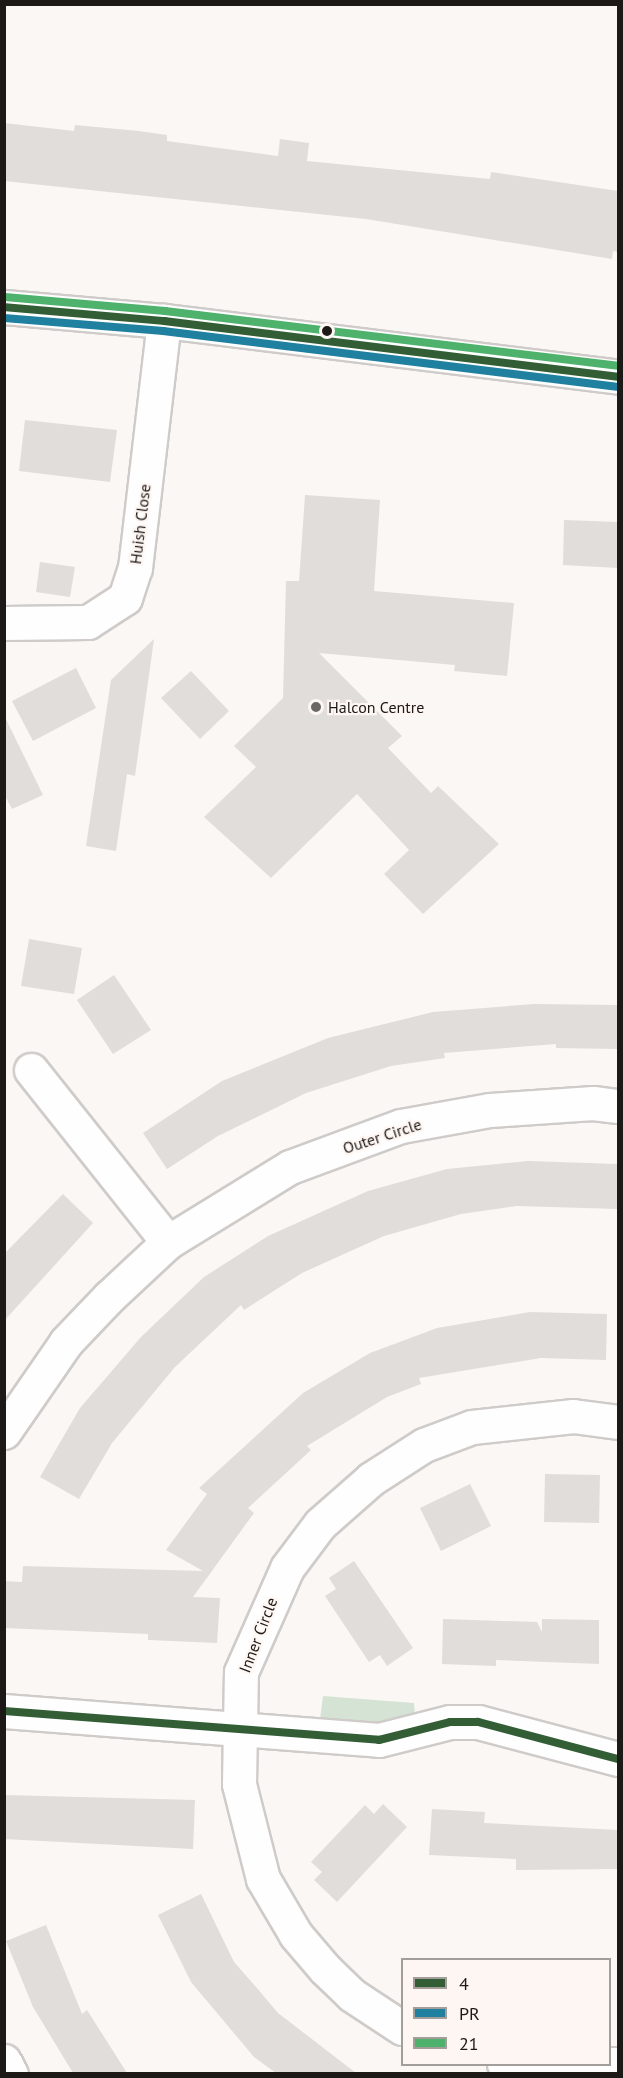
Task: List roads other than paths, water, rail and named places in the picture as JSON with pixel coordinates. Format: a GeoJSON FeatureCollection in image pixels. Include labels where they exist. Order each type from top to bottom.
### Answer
{"type":"FeatureCollection","features":[{"type":"Feature","properties":{"kind":"street"},"geometry":{"type":"LineString","coordinates":[[4,307],[164,321],[618,377]]}},
{"type":"Feature","properties":{"kind":"street","name":"Huish Close"},"geometry":{"type":"LineString","coordinates":[[4,622],[42,626],[88,622],[125,598],[135,568],[164,321]]}},
{"type":"Feature","properties":{"kind":"street"},"geometry":{"type":"LineString","coordinates":[[32,1070],[168,1242]]}},
{"type":"Feature","properties":{"kind":"street","name":"Outer Circle"},"geometry":{"type":"LineString","coordinates":[[4,1432],[66,1342],[168,1242],[290,1167],[400,1126],[490,1110],[593,1103],[618,1106]]}},
{"type":"Feature","properties":{"kind":"street","name":"Inner Circle"},"geometry":{"type":"LineString","coordinates":[[401,2027],[352,1995],[325,1969],[296,1935],[263,1879],[239,1784],[241,1672],[287,1568],[320,1524],[371,1479],[424,1445],[472,1427],[573,1416],[618,1422]]}},
{"type":"Feature","properties":{"kind":"street"},"geometry":{"type":"LineString","coordinates":[[4,1711],[240,1727],[379,1740],[450,1722],[478,1722],[618,1759]]}},
{"type":"Feature","properties":{"kind":"street"},"geometry":{"type":"LineString","coordinates":[[4,2061],[11,2073]]}},
{"type":"Feature","properties":{"kind":"place","name":"Halcon Centre"},"geometry":{"type":"Point","coordinates":[316,707]}}]}
